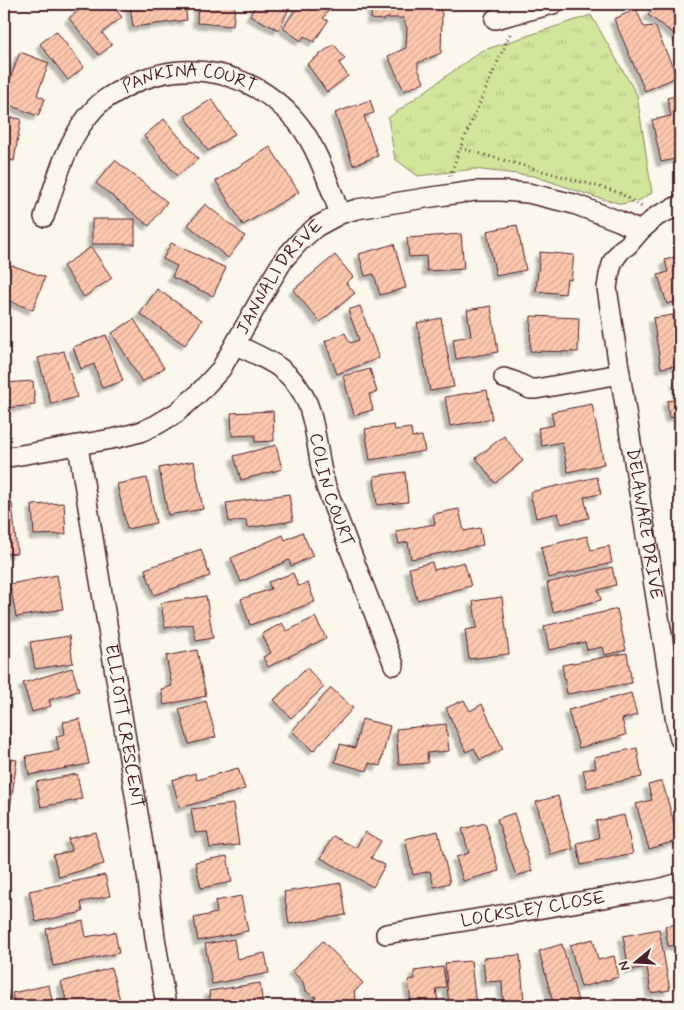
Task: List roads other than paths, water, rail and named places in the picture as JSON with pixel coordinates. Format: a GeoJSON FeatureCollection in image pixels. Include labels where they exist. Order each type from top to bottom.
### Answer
{"type":"FeatureCollection","features":[{"type":"Feature","properties":{"kind":"street"},"geometry":{"type":"LineString","coordinates":[[495,19],[553,4]]}},
{"type":"Feature","properties":{"kind":"street","name":"PANKINA COURT"},"geometry":{"type":"LineString","coordinates":[[44,217],[70,143],[96,107],[115,93],[137,82],[159,74],[179,71],[201,71],[221,74],[262,91],[281,106],[297,123],[309,140],[340,214]]}},
{"type":"Feature","properties":{"kind":"street","name":"JANNALI DRIVE"},"geometry":{"type":"LineString","coordinates":[[4,458],[78,446],[140,432],[176,413],[197,396],[221,370],[284,259],[316,227],[340,214],[383,204],[475,192],[528,193],[574,204],[625,223],[634,238]]}},
{"type":"Feature","properties":{"kind":"street"},"geometry":{"type":"LineString","coordinates":[[634,238],[657,216],[680,205]]}},
{"type":"Feature","properties":{"kind":"street","name":"DELAWARE DRIVE"},"geometry":{"type":"LineString","coordinates":[[634,238],[610,309],[680,739]]}},
{"type":"Feature","properties":{"kind":"street","name":"COLIN COURT"},"geometry":{"type":"LineString","coordinates":[[236,344],[279,367],[293,380],[305,397],[310,410],[326,487],[394,665]]}},
{"type":"Feature","properties":{"kind":"street"},"geometry":{"type":"LineString","coordinates":[[504,378],[530,389],[536,389],[620,374]]}},
{"type":"Feature","properties":{"kind":"street","name":"ELLIOTT CRESCENT"},"geometry":{"type":"LineString","coordinates":[[78,446],[141,834],[166,1006]]}},
{"type":"Feature","properties":{"kind":"street","name":"LOCKSLEY CLOSE"},"geometry":{"type":"LineString","coordinates":[[386,934],[634,894],[680,883]]}}]}
